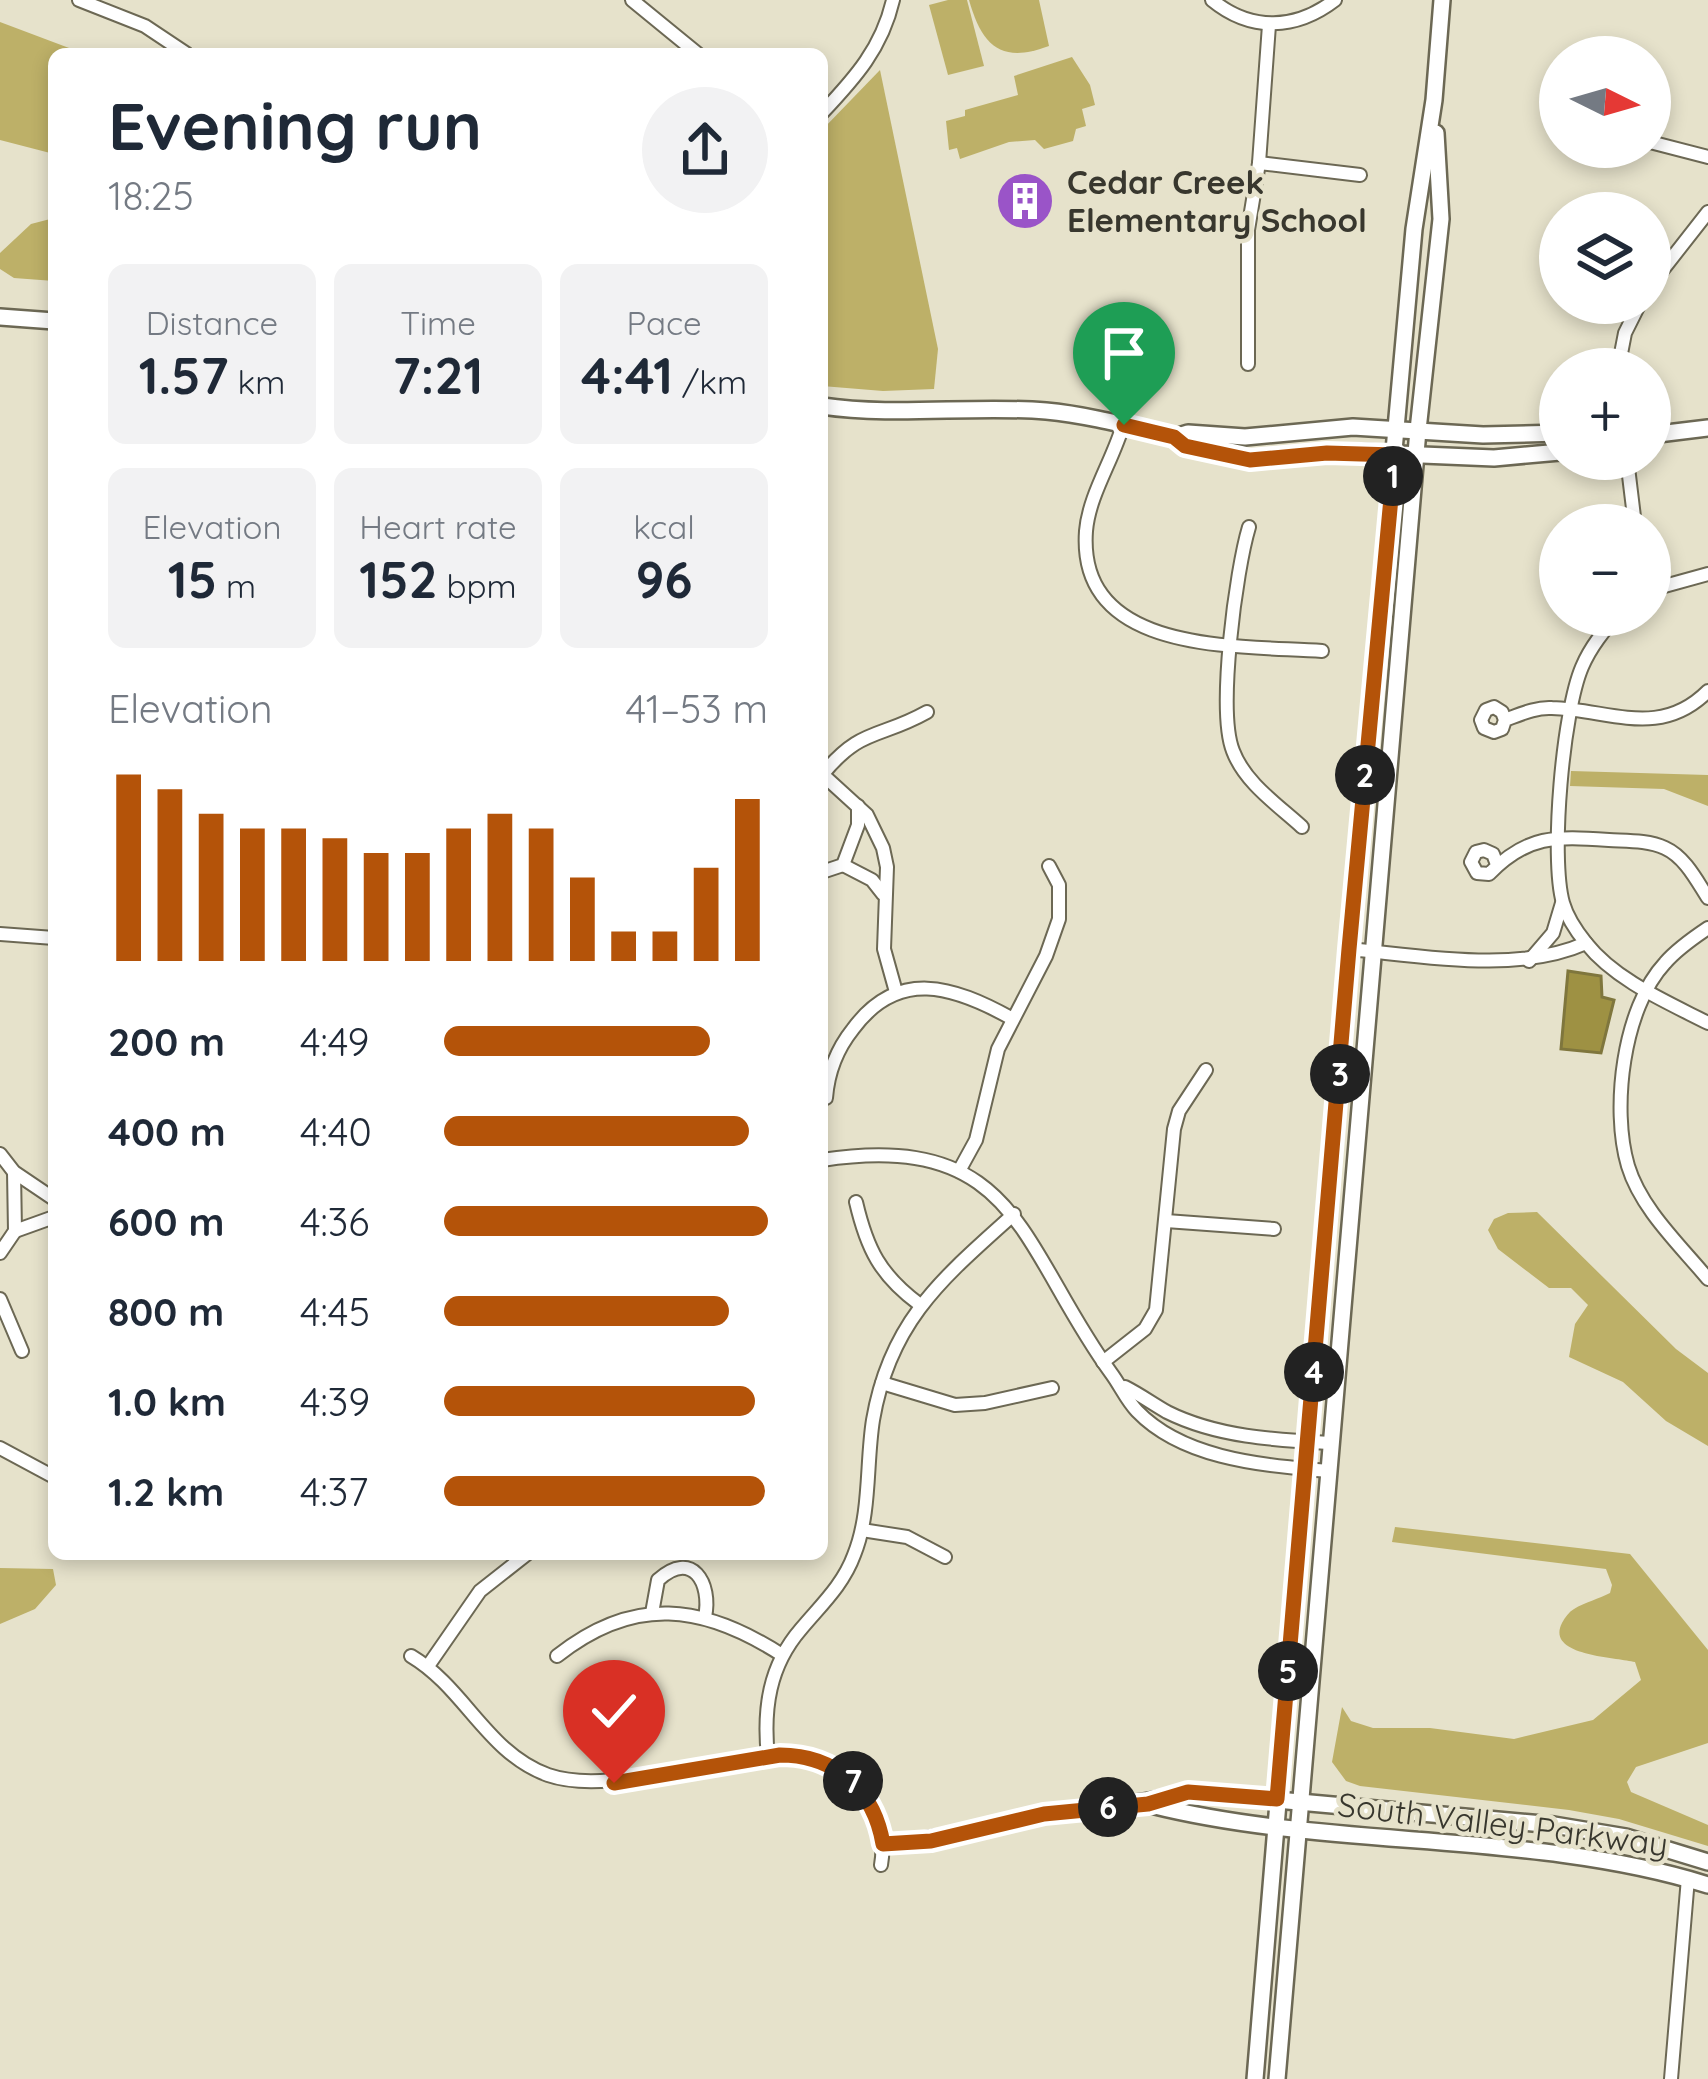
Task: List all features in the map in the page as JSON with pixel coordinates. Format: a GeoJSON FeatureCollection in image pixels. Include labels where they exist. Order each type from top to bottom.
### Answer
{"type":"FeatureCollection","features":[{"type":"Feature","properties":{"kind":"street"},"geometry":{"type":"LineString","coordinates":[[79,0],[145,26],[178,48]]}},
{"type":"Feature","properties":{"kind":"street"},"geometry":{"type":"LineString","coordinates":[[632,0],[691,48]]}},
{"type":"Feature","properties":{"kind":"street"},"geometry":{"type":"LineString","coordinates":[[649,14],[659,0]]}},
{"type":"Feature","properties":{"kind":"street"},"geometry":{"type":"LineString","coordinates":[[828,106],[872,57],[893,0]]}},
{"type":"Feature","properties":{"kind":"street"},"geometry":{"type":"LineString","coordinates":[[1212,0],[1235,16],[1269,25],[1306,18],[1335,0]]}},
{"type":"Feature","properties":{"kind":"street"},"geometry":{"type":"LineString","coordinates":[[1255,2079],[1349,949],[1414,230],[1434,100],[1442,0]]}},
{"type":"Feature","properties":{"kind":"street"},"geometry":{"type":"LineString","coordinates":[[1248,364],[1248,230],[1259,163],[1269,25]]}},
{"type":"Feature","properties":{"kind":"street"},"geometry":{"type":"LineString","coordinates":[[1276,2079],[1418,430],[1441,219],[1434,100]]}},
{"type":"Feature","properties":{"kind":"street"},"geometry":{"type":"LineString","coordinates":[[1671,147],[1708,157]]}},
{"type":"Feature","properties":{"kind":"street"},"geometry":{"type":"LineString","coordinates":[[1259,163],[1360,175]]}},
{"type":"Feature","properties":{"kind":"street"},"geometry":{"type":"LineString","coordinates":[[1671,259],[1708,212]]}},
{"type":"Feature","properties":{"kind":"street"},"geometry":{"type":"LineString","coordinates":[[0,316],[48,320]]}},
{"type":"Feature","properties":{"kind":"street"},"geometry":{"type":"LineString","coordinates":[[828,407],[901,413],[1043,411],[1124,425],[1174,437],[1185,446],[1250,460],[1327,453],[1494,458],[1539,454]]}},
{"type":"Feature","properties":{"kind":"street"},"geometry":{"type":"LineString","coordinates":[[1124,425],[1089,513],[1087,547],[1100,587],[1133,624],[1165,637],[1322,651]]}},
{"type":"Feature","properties":{"kind":"street"},"geometry":{"type":"LineString","coordinates":[[1174,437],[1188,433],[1245,437],[1352,427],[1539,434]]}},
{"type":"Feature","properties":{"kind":"street"},"geometry":{"type":"LineString","coordinates":[[1671,432],[1708,428]]}},
{"type":"Feature","properties":{"kind":"street"},"geometry":{"type":"LineString","coordinates":[[1250,527],[1240,556],[1232,644],[1227,718],[1232,750],[1255,785],[1302,827]]}},
{"type":"Feature","properties":{"kind":"street"},"geometry":{"type":"LineString","coordinates":[[1671,581],[1708,574]]}},
{"type":"Feature","properties":{"kind":"street"},"geometry":{"type":"LineString","coordinates":[[1529,961],[1553,933],[1563,902],[1559,836],[1570,710],[1582,665],[1603,636]]}},
{"type":"Feature","properties":{"kind":"street"},"geometry":{"type":"LineString","coordinates":[[1505,720],[1537,709],[1666,718],[1690,709],[1708,691]]}},
{"type":"Feature","properties":{"kind":"street"},"geometry":{"type":"LineString","coordinates":[[828,767],[858,739],[927,712]]}},
{"type":"Feature","properties":{"kind":"street"},"geometry":{"type":"LineString","coordinates":[[828,779],[858,805],[883,848],[887,867],[884,949],[896,992]]}},
{"type":"Feature","properties":{"kind":"street"},"geometry":{"type":"LineString","coordinates":[[843,865],[857,825],[858,805]]}},
{"type":"Feature","properties":{"kind":"street"},"geometry":{"type":"LineString","coordinates":[[1496,862],[1529,844],[1559,836],[1640,842],[1668,849],[1688,867],[1708,898]]}},
{"type":"Feature","properties":{"kind":"street"},"geometry":{"type":"LineString","coordinates":[[828,870],[843,865],[872,880],[884,896]]}},
{"type":"Feature","properties":{"kind":"street"},"geometry":{"type":"LineString","coordinates":[[958,1171],[976,1140],[989,1075],[1011,1018],[1046,956],[1059,919],[1059,885],[1049,866]]}},
{"type":"Feature","properties":{"kind":"street"},"geometry":{"type":"LineString","coordinates":[[1563,902],[1586,943],[1605,964],[1708,1023]]}},
{"type":"Feature","properties":{"kind":"street"},"geometry":{"type":"LineString","coordinates":[[1708,928],[1663,964],[1648,990],[1627,1043],[1621,1125],[1629,1168],[1648,1205],[1708,1279]]}},
{"type":"Feature","properties":{"kind":"street"},"geometry":{"type":"LineString","coordinates":[[0,934],[48,938]]}},
{"type":"Feature","properties":{"kind":"street"},"geometry":{"type":"LineString","coordinates":[[1349,949],[1529,961],[1586,943]]}},
{"type":"Feature","properties":{"kind":"street"},"geometry":{"type":"LineString","coordinates":[[828,1077],[843,1042],[860,1019],[896,992],[937,989],[962,993],[1011,1018]]}},
{"type":"Feature","properties":{"kind":"street"},"geometry":{"type":"LineString","coordinates":[[1103,1362],[1145,1329],[1156,1310],[1179,1111],[1206,1070]]}},
{"type":"Feature","properties":{"kind":"street"},"geometry":{"type":"LineString","coordinates":[[828,1159],[870,1153],[917,1157],[958,1171],[1014,1214],[1043,1256],[1088,1342],[1137,1412],[1198,1448],[1248,1461],[1328,1471]]}},
{"type":"Feature","properties":{"kind":"street"},"geometry":{"type":"LineString","coordinates":[[0,1154],[14,1172],[48,1195]]}},
{"type":"Feature","properties":{"kind":"street"},"geometry":{"type":"LineString","coordinates":[[14,1172],[15,1232]]}},
{"type":"Feature","properties":{"kind":"street"},"geometry":{"type":"LineString","coordinates":[[856,1202],[877,1263],[890,1282],[920,1304]]}},
{"type":"Feature","properties":{"kind":"street"},"geometry":{"type":"LineString","coordinates":[[768,1757],[768,1702],[782,1654],[834,1592],[856,1552],[873,1418],[898,1342],[920,1304],[1014,1214]]}},
{"type":"Feature","properties":{"kind":"street"},"geometry":{"type":"LineString","coordinates":[[0,1253],[15,1232],[48,1219]]}},
{"type":"Feature","properties":{"kind":"street"},"geometry":{"type":"LineString","coordinates":[[1166,1221],[1274,1229]]}},
{"type":"Feature","properties":{"kind":"street"},"geometry":{"type":"LineString","coordinates":[[0,1299],[22,1351]]}},
{"type":"Feature","properties":{"kind":"street"},"geometry":{"type":"LineString","coordinates":[[882,1383],[955,1405],[1005,1400],[1052,1388]]}},
{"type":"Feature","properties":{"kind":"street"},"geometry":{"type":"LineString","coordinates":[[1119,1383],[1167,1412],[1201,1425],[1237,1435],[1330,1443]]}},
{"type":"Feature","properties":{"kind":"street"},"geometry":{"type":"LineString","coordinates":[[0,1448],[48,1474]]}},
{"type":"Feature","properties":{"kind":"street"},"geometry":{"type":"LineString","coordinates":[[862,1530],[907,1537],[945,1557]]}},
{"type":"Feature","properties":{"kind":"street"},"geometry":{"type":"LineString","coordinates":[[428,1666],[480,1591],[518,1560]]}},
{"type":"Feature","properties":{"kind":"street"},"geometry":{"type":"LineString","coordinates":[[652,1613],[658,1580],[676,1569],[687,1569],[708,1590],[705,1617]]}},
{"type":"Feature","properties":{"kind":"street"},"geometry":{"type":"LineString","coordinates":[[557,1656],[604,1625],[652,1613],[705,1617],[782,1654]]}},
{"type":"Feature","properties":{"kind":"street"},"geometry":{"type":"LineString","coordinates":[[411,1656],[451,1687],[501,1748],[523,1764],[562,1779],[614,1783],[768,1757],[815,1758],[851,1780],[873,1809],[883,1844],[881,1865]]}},
{"type":"Feature","properties":{"kind":"street","name":"South Valley Parkway"},"geometry":{"type":"LineString","coordinates":[[883,1844],[931,1841],[1044,1814],[1148,1804],[1188,1792],[1594,1831],[1708,1862]]}},
{"type":"Feature","properties":{"kind":"street","name":"South Valley Parkway"},"geometry":{"type":"LineString","coordinates":[[1148,1804],[1199,1817],[1275,1827],[1596,1860],[1708,1885]]}},
{"type":"Feature","properties":{"kind":"street"},"geometry":{"type":"LineString","coordinates":[[1671,2079],[1688,1878]]}},
{"type":"Feature","properties":{"kind":"shaded area"},"geometry":{"type":"Polygon","coordinates":[[[967,0],[984,66],[948,75],[929,5],[967,0]]]}},
{"type":"Feature","properties":{"kind":"shaded area"},"geometry":{"type":"Polygon","coordinates":[[[969,0],[1039,0],[1049,46],[1018,53],[996,47],[980,29],[969,0]]]}},
{"type":"Feature","properties":{"kind":"shaded area"},"geometry":{"type":"Polygon","coordinates":[[[0,22],[69,48],[48,48],[48,152],[0,140],[0,22]]]}},
{"type":"Feature","properties":{"kind":"shaded area"},"geometry":{"type":"Polygon","coordinates":[[[1072,57],[1090,85],[1095,105],[1082,109],[1086,126],[1076,129],[1073,141],[1044,149],[1035,140],[1009,142],[960,159],[957,148],[949,150],[946,121],[965,116],[965,110],[1018,95],[1014,76],[1072,57]]]}},
{"type":"Feature","properties":{"kind":"shaded area"},"geometry":{"type":"Polygon","coordinates":[[[880,70],[938,349],[934,389],[828,386],[828,124],[880,70]]]}},
{"type":"Feature","properties":{"kind":"shaded area"},"geometry":{"type":"Polygon","coordinates":[[[48,220],[48,281],[14,278],[0,269],[0,253],[31,224],[48,220]]]}},
{"type":"Feature","properties":{"kind":"shaded area"},"geometry":{"type":"Polygon","coordinates":[[[1571,771],[1708,775],[1708,806],[1664,789],[1570,786],[1571,771]]]}},
{"type":"Feature","properties":{"kind":"shaded area"},"geometry":{"type":"Polygon","coordinates":[[[1568,971],[1601,976],[1602,997],[1614,1000],[1601,1053],[1561,1049],[1568,971]]]}},
{"type":"Feature","properties":{"kind":"shaded area"},"geometry":{"type":"Polygon","coordinates":[[[1537,1212],[1676,1349],[1708,1373],[1708,1446],[1666,1421],[1623,1382],[1569,1357],[1575,1324],[1588,1305],[1571,1288],[1549,1288],[1498,1249],[1488,1230],[1494,1219],[1508,1213],[1537,1212]]]}},
{"type":"Feature","properties":{"kind":"shaded area"},"geometry":{"type":"Polygon","coordinates":[[[1395,1527],[1630,1554],[1708,1650],[1708,1743],[1636,1767],[1627,1782],[1631,1792],[1708,1825],[1708,1846],[1619,1819],[1569,1810],[1346,1781],[1332,1762],[1342,1707],[1351,1721],[1373,1728],[1430,1728],[1514,1739],[1593,1720],[1641,1680],[1635,1662],[1573,1649],[1559,1634],[1570,1612],[1610,1593],[1606,1569],[1392,1542],[1395,1527]]]}},
{"type":"Feature","properties":{"kind":"shaded area"},"geometry":{"type":"Polygon","coordinates":[[[0,1568],[53,1569],[56,1585],[35,1609],[0,1624],[0,1568]]]}},
{"type":"Feature","properties":{"kind":"place","name":"Cedar Creek Elementary School"},"geometry":{"type":"Point","coordinates":[1025,201]}},
{"type":"Feature","properties":{"kind":"route"},"geometry":{"type":"LineString","coordinates":[[614,1783],[780,1755],[815,1758],[865,1794],[883,1844],[931,1841],[1044,1814],[1148,1804],[1188,1792],[1277,1799],[1395,455],[1351,452],[1250,460],[1185,446],[1174,437],[1124,425]]}}]}
